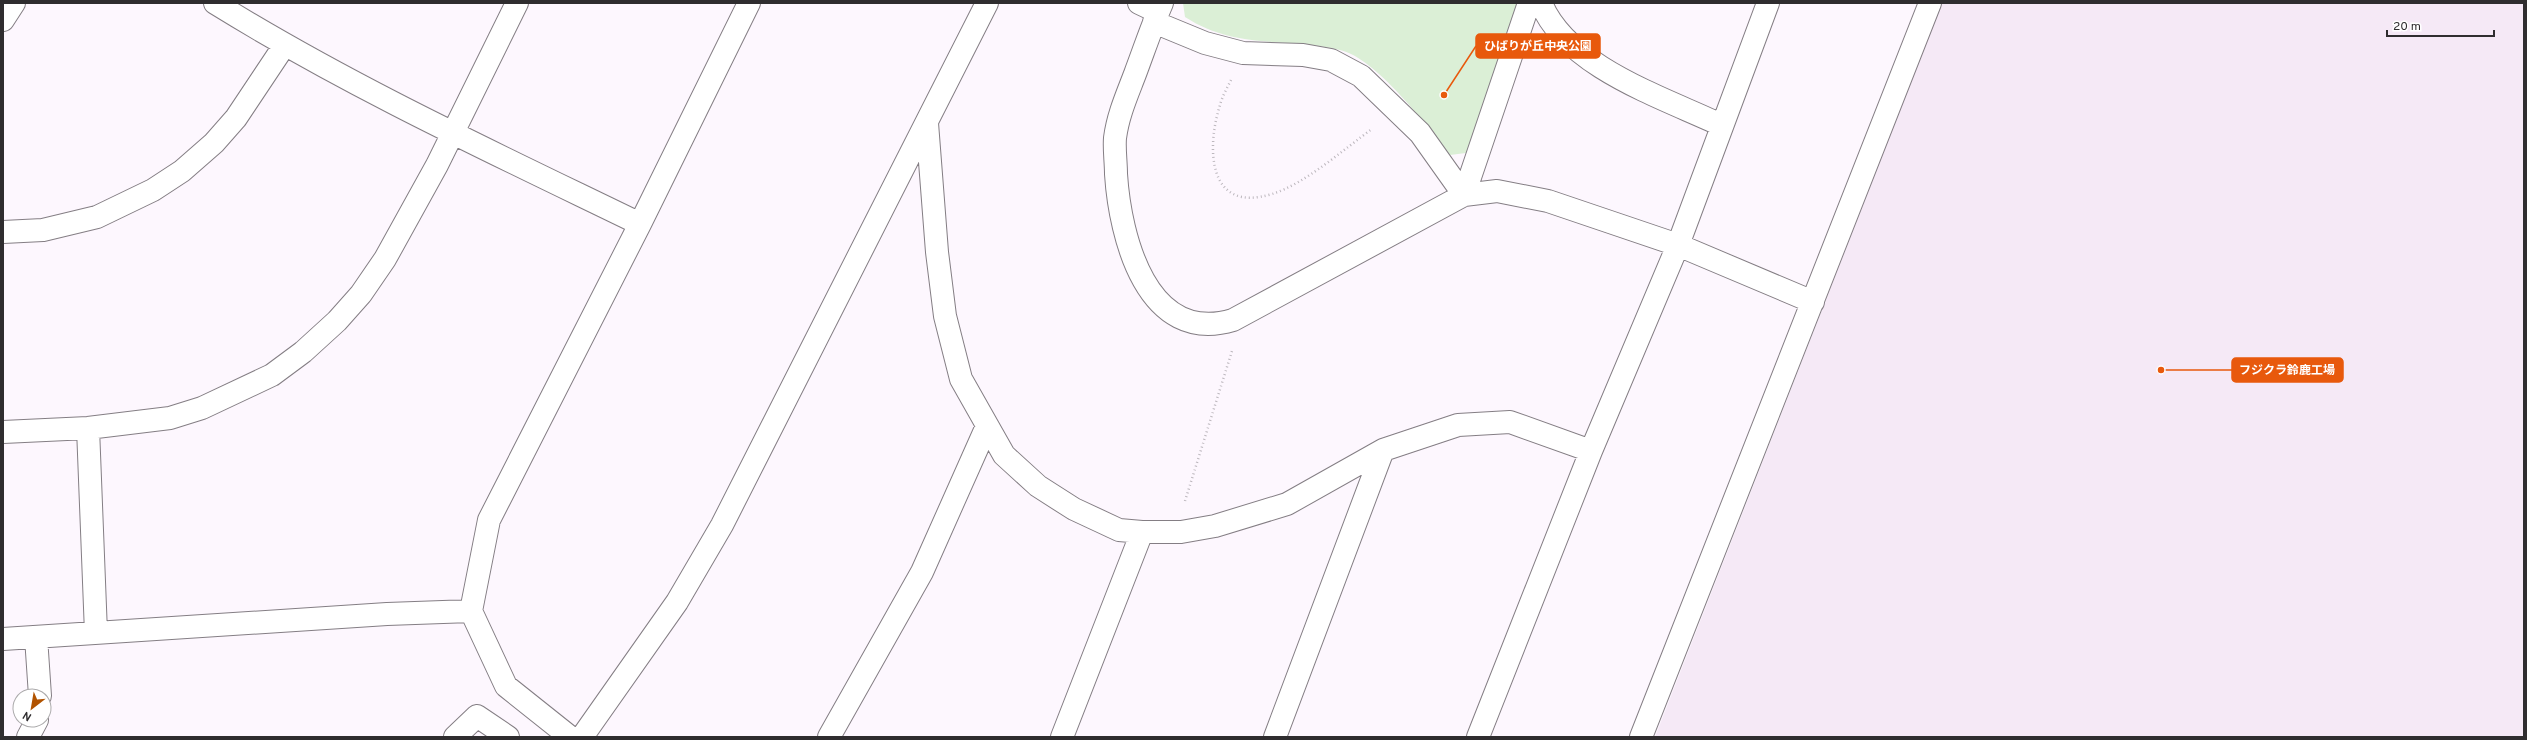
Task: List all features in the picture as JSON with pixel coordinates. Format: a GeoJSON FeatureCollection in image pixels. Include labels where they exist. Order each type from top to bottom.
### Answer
{"type":"FeatureCollection","features":[{"type":"Feature","properties":{"kind":"street"},"geometry":{"type":"LineString","coordinates":[[3,20],[14,3]]}},
{"type":"Feature","properties":{"kind":"street"},"geometry":{"type":"LineString","coordinates":[[215,3],[284,46],[452,132],[640,224]]}},
{"type":"Feature","properties":{"kind":"street"},"geometry":{"type":"LineString","coordinates":[[3,432],[88,428],[170,418],[202,408],[272,375],[303,352],[337,321],[361,294],[385,259],[437,165],[517,3]]}},
{"type":"Feature","properties":{"kind":"street"},"geometry":{"type":"LineString","coordinates":[[570,737],[506,686],[470,611],[489,520],[640,224],[749,3]]}},
{"type":"Feature","properties":{"kind":"street"},"geometry":{"type":"LineString","coordinates":[[582,737],[677,602],[722,525],[987,3]]}},
{"type":"Feature","properties":{"kind":"street"},"geometry":{"type":"LineString","coordinates":[[1464,195],[1529,3]]}},
{"type":"Feature","properties":{"kind":"street"},"geometry":{"type":"LineString","coordinates":[[1541,3],[1547,18],[1573,48],[1607,71],[1721,125]]}},
{"type":"Feature","properties":{"kind":"street"},"geometry":{"type":"LineString","coordinates":[[1478,737],[1591,451],[1678,245],[1721,125],[1768,3]]}},
{"type":"Feature","properties":{"kind":"street"},"geometry":{"type":"LineString","coordinates":[[1641,737],[1930,3]]}},
{"type":"Feature","properties":{"kind":"street"},"geometry":{"type":"LineString","coordinates":[[1464,195],[1420,133],[1361,76],[1331,60],[1303,55],[1243,53],[1205,43],[1153,10],[1120,115],[1115,139],[1117,192],[1126,241],[1134,263],[1162,305],[1178,317],[1196,323],[1214,326],[1233,320],[1464,195],[1497,191],[1548,201],[1678,245],[1813,302]]}},
{"type":"Feature","properties":{"kind":"street"},"geometry":{"type":"LineString","coordinates":[[3,232],[44,230],[97,217],[164,182],[214,143],[236,118],[284,46]]}},
{"type":"Feature","properties":{"kind":"street"},"geometry":{"type":"LineString","coordinates":[[927,123],[937,252],[945,316],[962,379],[986,426],[1004,455],[1038,486],[1074,509],[1119,530],[1175,532],[1215,526],[1287,504],[1383,450],[1458,425],[1510,422],[1591,451]]}},
{"type":"Feature","properties":{"kind":"street"},"geometry":{"type":"LineString","coordinates":[[830,737],[922,572],[986,426]]}},
{"type":"Feature","properties":{"kind":"street"},"geometry":{"type":"LineString","coordinates":[[88,428],[96,633]]}},
{"type":"Feature","properties":{"kind":"street"},"geometry":{"type":"LineString","coordinates":[[1275,737],[1383,450]]}},
{"type":"Feature","properties":{"kind":"street"},"geometry":{"type":"LineString","coordinates":[[1062,737],[1142,532]]}},
{"type":"Feature","properties":{"kind":"street"},"geometry":{"type":"LineString","coordinates":[[3,640],[387,614],[470,611]]}},
{"type":"Feature","properties":{"kind":"street"},"geometry":{"type":"LineString","coordinates":[[36,637],[39,688]]}},
{"type":"Feature","properties":{"kind":"street"},"geometry":{"type":"LineString","coordinates":[[455,737],[477,716],[508,737]]}},
{"type":"Feature","properties":{"kind":"street"},"geometry":{"type":"LineString","coordinates":[[28,737],[33,728]]}},
{"type":"Feature","properties":{"kind":"path"},"geometry":{"type":"LineString","coordinates":[[1243,53],[1220,105],[1213,138],[1214,168],[1220,184],[1228,193],[1240,197],[1255,198],[1285,189],[1323,166],[1396,111]]}},
{"type":"Feature","properties":{"kind":"path"},"geometry":{"type":"LineString","coordinates":[[1175,532],[1235,342],[1233,320]]}},
{"type":"Feature","properties":{"kind":"shaded area"},"geometry":{"type":"Polygon","coordinates":[[[1942,3],[2524,3],[2524,737],[1655,737],[1942,3]]]}},
{"type":"Feature","properties":{"kind":"green space"},"geometry":{"type":"Polygon","coordinates":[[[1183,3],[1520,3],[1473,146],[1466,153],[1450,155],[1415,111],[1385,79],[1354,56],[1340,50],[1320,46],[1242,39],[1223,34],[1204,27],[1185,17],[1183,3]]]}},
{"type":"Feature","properties":{"kind":"place","name":"ひばりが丘中央公園"},"geometry":{"type":"Point","coordinates":[1444,95]}},
{"type":"Feature","properties":{"kind":"place","name":"フジクラ鈴鹿工場"},"geometry":{"type":"Point","coordinates":[2161,370]}}]}
